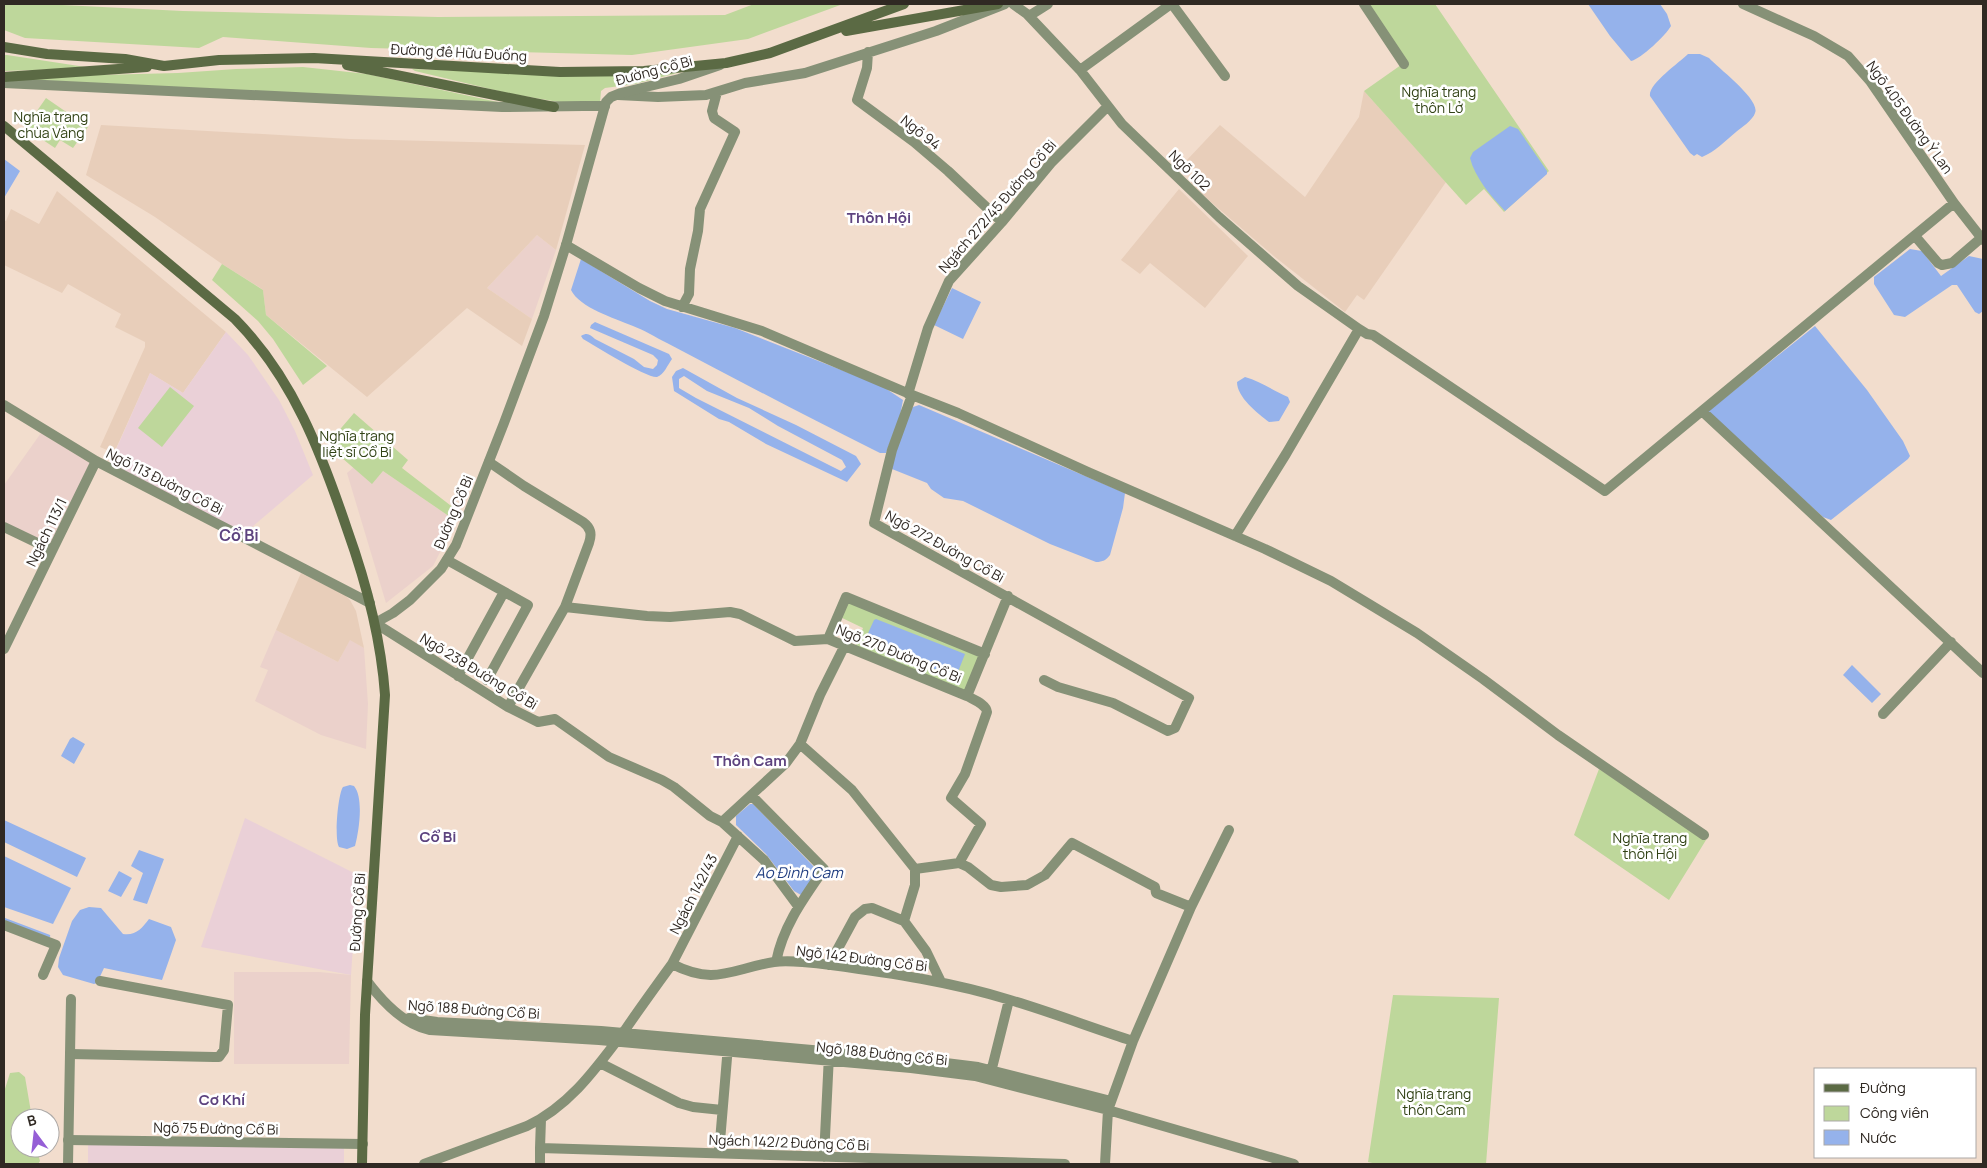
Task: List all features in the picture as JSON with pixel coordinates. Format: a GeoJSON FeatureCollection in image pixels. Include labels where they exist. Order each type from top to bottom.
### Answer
{"type":"FeatureCollection","features":[{"type":"Feature","properties":{"kind":"main road","name":"Đường đê Hữu Đuống"},"geometry":{"type":"LineString","coordinates":[[4,47],[47,54],[125,59],[164,66],[219,60],[314,58],[572,72],[644,71],[726,63],[770,53],[904,4]]}},
{"type":"Feature","properties":{"kind":"main road"},"geometry":{"type":"LineString","coordinates":[[818,36],[998,4]]}},
{"type":"Feature","properties":{"kind":"main road"},"geometry":{"type":"LineString","coordinates":[[314,58],[554,107]]}},
{"type":"Feature","properties":{"kind":"main road"},"geometry":{"type":"LineString","coordinates":[[4,77],[164,66]]}},
{"type":"Feature","properties":{"kind":"main road"},"geometry":{"type":"LineString","coordinates":[[4,126],[235,319],[263,351],[288,388],[318,447],[356,556],[375,623]]}},
{"type":"Feature","properties":{"kind":"main road","name":"Đường Cổ Bi"},"geometry":{"type":"LineString","coordinates":[[362,1164],[367,981],[385,695],[375,623]]}},
{"type":"Feature","properties":{"kind":"street"},"geometry":{"type":"LineString","coordinates":[[614,95],[658,97],[706,95],[745,83],[805,73],[951,26],[1005,4]]}},
{"type":"Feature","properties":{"kind":"street","name":"Ngõ 102"},"geometry":{"type":"LineString","coordinates":[[1013,4],[1029,16],[1080,70],[1122,124],[1257,252],[1298,286],[1605,492],[1703,412]]}},
{"type":"Feature","properties":{"kind":"street"},"geometry":{"type":"LineString","coordinates":[[1029,16],[1048,4]]}},
{"type":"Feature","properties":{"kind":"street"},"geometry":{"type":"LineString","coordinates":[[1080,70],[1171,4],[1225,76]]}},
{"type":"Feature","properties":{"kind":"street","name":"Ngõ 405 Đường Ỷ Lan"},"geometry":{"type":"LineString","coordinates":[[1743,4],[1814,36],[1848,56],[1870,81],[1954,203],[1982,239]]}},
{"type":"Feature","properties":{"kind":"street"},"geometry":{"type":"LineString","coordinates":[[1366,6],[1404,64]]}},
{"type":"Feature","properties":{"kind":"street","name":"Ngõ 94"},"geometry":{"type":"LineString","coordinates":[[868,52],[867,68],[857,100],[926,153],[1002,222]]}},
{"type":"Feature","properties":{"kind":"street","name":"Đường Cổ Bi"},"geometry":{"type":"LineString","coordinates":[[375,623],[393,613],[410,600],[447,560],[456,545],[544,316],[566,245],[604,106],[608,99],[614,95],[684,78],[726,63]]}},
{"type":"Feature","properties":{"kind":"street"},"geometry":{"type":"LineString","coordinates":[[4,83],[502,107],[604,106]]}},
{"type":"Feature","properties":{"kind":"street"},"geometry":{"type":"LineString","coordinates":[[682,308],[689,294],[690,269],[698,231],[700,209],[735,132],[714,118],[712,111],[717,92]]}},
{"type":"Feature","properties":{"kind":"street","name":"Ngách 272/45 Đường Cổ Bi"},"geometry":{"type":"LineString","coordinates":[[910,394],[928,328],[949,281],[1002,222],[1051,163],[1107,107]]}},
{"type":"Feature","properties":{"kind":"street"},"geometry":{"type":"LineString","coordinates":[[1954,203],[1703,412],[1983,673]]}},
{"type":"Feature","properties":{"kind":"street"},"geometry":{"type":"LineString","coordinates":[[1915,236],[1938,263],[1942,265],[1952,263],[1982,239]]}},
{"type":"Feature","properties":{"kind":"street"},"geometry":{"type":"LineString","coordinates":[[566,245],[652,295],[682,308],[762,331],[958,413],[1331,581],[1417,634],[1483,679],[1613,774],[1704,835]]}},
{"type":"Feature","properties":{"kind":"street"},"geometry":{"type":"LineString","coordinates":[[1234,536],[1363,331]]}},
{"type":"Feature","properties":{"kind":"street","name":"Ngõ 272 Đường Cổ Bi"},"geometry":{"type":"LineString","coordinates":[[910,394],[892,450],[874,522],[1189,698],[1173,729],[1165,730],[1113,703],[1058,687],[1044,680]]}},
{"type":"Feature","properties":{"kind":"street","name":"Ngõ 113 Đường Cổ Bi"},"geometry":{"type":"LineString","coordinates":[[4,405],[96,461],[370,603]]}},
{"type":"Feature","properties":{"kind":"street","name":"Ngách 113/1"},"geometry":{"type":"LineString","coordinates":[[4,649],[96,461]]}},
{"type":"Feature","properties":{"kind":"street"},"geometry":{"type":"LineString","coordinates":[[489,462],[583,522],[589,527],[590,539],[565,607],[508,707]]}},
{"type":"Feature","properties":{"kind":"street"},"geometry":{"type":"LineString","coordinates":[[4,527],[52,550]]}},
{"type":"Feature","properties":{"kind":"street"},"geometry":{"type":"LineString","coordinates":[[447,560],[528,606],[487,680]]}},
{"type":"Feature","properties":{"kind":"street"},"geometry":{"type":"LineString","coordinates":[[458,676],[504,592]]}},
{"type":"Feature","properties":{"kind":"street","name":"Ngõ 270 Đường Cổ Bi"},"geometry":{"type":"LineString","coordinates":[[565,607],[670,617],[730,612],[740,614],[795,640],[828,639],[845,645],[967,696],[1008,596]]}},
{"type":"Feature","properties":{"kind":"street"},"geometry":{"type":"LineString","coordinates":[[828,639],[846,597],[984,654]]}},
{"type":"Feature","properties":{"kind":"street","name":"Ngõ 238 Đường Cổ Bi"},"geometry":{"type":"LineString","coordinates":[[375,623],[508,707],[538,722],[555,719],[609,757],[668,783],[710,816],[722,822],[764,860],[798,906]]}},
{"type":"Feature","properties":{"kind":"street"},"geometry":{"type":"LineString","coordinates":[[1883,714],[1951,642]]}},
{"type":"Feature","properties":{"kind":"street"},"geometry":{"type":"LineString","coordinates":[[722,822],[786,763],[800,744],[820,695],[845,645]]}},
{"type":"Feature","properties":{"kind":"street"},"geometry":{"type":"LineString","coordinates":[[959,863],[981,824],[951,798],[965,774],[988,712],[987,708],[967,696]]}},
{"type":"Feature","properties":{"kind":"street"},"geometry":{"type":"LineString","coordinates":[[800,744],[852,790],[915,869],[915,885],[904,921]]}},
{"type":"Feature","properties":{"kind":"street"},"geometry":{"type":"LineString","coordinates":[[752,796],[824,869],[798,906],[782,936],[776,962]]}},
{"type":"Feature","properties":{"kind":"street"},"geometry":{"type":"LineString","coordinates":[[1106,1164],[1109,1106],[1133,1041],[1191,907],[1229,830]]}},
{"type":"Feature","properties":{"kind":"street","name":"Ngách 142/43"},"geometry":{"type":"LineString","coordinates":[[672,964],[738,836]]}},
{"type":"Feature","properties":{"kind":"street"},"geometry":{"type":"LineString","coordinates":[[915,869],[959,863],[968,867],[991,885],[1001,887],[1027,885],[1045,875],[1072,843],[1155,887],[1156,892],[1191,907]]}},
{"type":"Feature","properties":{"kind":"street"},"geometry":{"type":"LineString","coordinates":[[829,965],[855,917],[865,909],[872,908],[904,921],[926,952],[941,982]]}},
{"type":"Feature","properties":{"kind":"street"},"geometry":{"type":"LineString","coordinates":[[4,925],[56,945],[43,974]]}},
{"type":"Feature","properties":{"kind":"street","name":"Ngõ 142 Đường Cổ Bi"},"geometry":{"type":"LineString","coordinates":[[672,964],[684,971],[700,975],[718,976],[776,962],[829,965],[941,982],[1009,1000],[1133,1041]]}},
{"type":"Feature","properties":{"kind":"street"},"geometry":{"type":"LineString","coordinates":[[424,1164],[481,1144],[542,1119],[568,1099],[600,1063],[672,964]]}},
{"type":"Feature","properties":{"kind":"street"},"geometry":{"type":"LineString","coordinates":[[70,1054],[214,1057],[219,1056],[224,1050],[228,1005],[100,981]]}},
{"type":"Feature","properties":{"kind":"street","name":"Ngõ 188 Đường Cổ Bi"},"geometry":{"type":"LineString","coordinates":[[367,981],[390,1006],[418,1027],[447,1032],[619,1038],[829,1056],[913,1059],[990,1075],[1109,1106],[1294,1164]]}},
{"type":"Feature","properties":{"kind":"street"},"geometry":{"type":"LineString","coordinates":[[68,1164],[71,998]]}},
{"type":"Feature","properties":{"kind":"street"},"geometry":{"type":"LineString","coordinates":[[990,1075],[1009,1000]]}},
{"type":"Feature","properties":{"kind":"street"},"geometry":{"type":"LineString","coordinates":[[719,1153],[728,1047]]}},
{"type":"Feature","properties":{"kind":"street"},"geometry":{"type":"LineString","coordinates":[[824,1157],[829,1056]]}},
{"type":"Feature","properties":{"kind":"street"},"geometry":{"type":"LineString","coordinates":[[600,1063],[679,1103],[698,1108],[722,1110]]}},
{"type":"Feature","properties":{"kind":"street"},"geometry":{"type":"LineString","coordinates":[[540,1164],[542,1119]]}},
{"type":"Feature","properties":{"kind":"street","name":"Ngõ 75 Đường Cổ Bi"},"geometry":{"type":"LineString","coordinates":[[68,1140],[362,1144]]}},
{"type":"Feature","properties":{"kind":"street","name":"Ngách 142/2 Đường Cổ Bi"},"geometry":{"type":"LineString","coordinates":[[540,1148],[1065,1164]]}},
{"type":"Feature","properties":{"kind":"shaded area"},"geometry":{"type":"Polygon","coordinates":[[[1364,91],[1446,182],[1364,300],[1357,295],[1345,312],[1275,257],[1190,184],[1200,174],[1186,161],[1220,125],[1305,197],[1359,117],[1364,91]]]}},
{"type":"Feature","properties":{"kind":"shaded area"},"geometry":{"type":"Polygon","coordinates":[[[101,125],[350,139],[585,145],[556,250],[537,235],[487,288],[532,319],[522,346],[467,308],[367,397],[266,315],[263,290],[155,217],[86,175],[101,125]]]}},
{"type":"Feature","properties":{"kind":"shaded area"},"geometry":{"type":"Polygon","coordinates":[[[1179,189],[1248,256],[1205,308],[1150,263],[1140,274],[1121,260],[1179,189]]]}},
{"type":"Feature","properties":{"kind":"shaded area"},"geometry":{"type":"Polygon","coordinates":[[[57,191],[226,332],[183,393],[150,373],[114,453],[100,447],[145,347],[145,342],[115,327],[121,314],[68,284],[62,293],[4,265],[4,220],[6,221],[11,209],[39,224],[57,191]]]}},
{"type":"Feature","properties":{"kind":"shaded area"},"geometry":{"type":"Polygon","coordinates":[[[537,235],[556,250],[532,319],[487,288],[537,235]]]}},
{"type":"Feature","properties":{"kind":"shaded area"},"geometry":{"type":"Polygon","coordinates":[[[226,332],[248,355],[279,400],[295,431],[313,475],[245,533],[110,463],[150,373],[183,393],[226,332]]]}},
{"type":"Feature","properties":{"kind":"shaded area"},"geometry":{"type":"Polygon","coordinates":[[[41,433],[91,464],[51,548],[4,525],[4,485],[41,433]]]}},
{"type":"Feature","properties":{"kind":"shaded area"},"geometry":{"type":"Polygon","coordinates":[[[354,467],[372,483],[383,471],[456,521],[433,566],[386,603],[347,473],[354,467]]]}},
{"type":"Feature","properties":{"kind":"shaded area"},"geometry":{"type":"Polygon","coordinates":[[[301,573],[345,595],[350,600],[356,611],[364,648],[350,640],[338,662],[276,630],[301,573]]]}},
{"type":"Feature","properties":{"kind":"shaded area"},"geometry":{"type":"Polygon","coordinates":[[[276,630],[338,662],[350,639],[364,648],[368,704],[366,749],[321,735],[255,701],[268,670],[260,667],[276,630]]]}},
{"type":"Feature","properties":{"kind":"shaded area"},"geometry":{"type":"Polygon","coordinates":[[[245,818],[358,875],[351,975],[201,947],[245,818]]]}},
{"type":"Feature","properties":{"kind":"shaded area"},"geometry":{"type":"Polygon","coordinates":[[[234,972],[319,972],[351,975],[349,1064],[234,1064],[234,972]]]}},
{"type":"Feature","properties":{"kind":"shaded area"},"geometry":{"type":"Polygon","coordinates":[[[88,1142],[344,1146],[344,1164],[88,1164],[88,1142]]]}},
{"type":"Feature","properties":{"kind":"green space"},"geometry":{"type":"Polygon","coordinates":[[[4,4],[183,11],[438,17],[725,15],[754,4],[843,4],[748,39],[632,55],[371,48],[223,37],[199,48],[25,38],[4,30],[4,4]]]}},
{"type":"Feature","properties":{"kind":"green space","name":"Nghĩa trang thôn Lở"},"geometry":{"type":"Polygon","coordinates":[[[1368,4],[1435,4],[1549,171],[1504,212],[1484,189],[1466,205],[1364,91],[1401,65],[1368,4]]]}},
{"type":"Feature","properties":{"kind":"green space"},"geometry":{"type":"Polygon","coordinates":[[[4,55],[7,55],[92,68],[4,71],[4,55]]]}},
{"type":"Feature","properties":{"kind":"green space"},"geometry":{"type":"Polygon","coordinates":[[[303,67],[367,74],[507,104],[34,80],[19,77],[178,73],[303,67]]]}},
{"type":"Feature","properties":{"kind":"green space"},"geometry":{"type":"Polygon","coordinates":[[[412,69],[595,76],[689,70],[635,84],[605,88],[601,91],[600,103],[564,103],[507,93],[412,69]]]}},
{"type":"Feature","properties":{"kind":"green space","name":"Nghĩa trang chùa Vàng"},"geometry":{"type":"Polygon","coordinates":[[[46,98],[88,127],[73,148],[60,140],[55,148],[25,128],[46,98]]]}},
{"type":"Feature","properties":{"kind":"green space"},"geometry":{"type":"Polygon","coordinates":[[[222,264],[263,290],[266,315],[327,366],[303,385],[273,339],[258,321],[212,280],[222,264]]]}},
{"type":"Feature","properties":{"kind":"green space"},"geometry":{"type":"Polygon","coordinates":[[[170,387],[194,406],[162,447],[138,428],[170,387]]]}},
{"type":"Feature","properties":{"kind":"green space","name":"Nghĩa trang liệt sĩ Cổ Bi"},"geometry":{"type":"Polygon","coordinates":[[[354,413],[408,460],[402,468],[459,512],[456,521],[383,471],[372,484],[334,451],[330,441],[354,413]]]}},
{"type":"Feature","properties":{"kind":"green space"},"geometry":{"type":"Polygon","coordinates":[[[846,597],[985,654],[967,696],[854,649],[863,628],[838,616],[846,597]]]}},
{"type":"Feature","properties":{"kind":"green space","name":"Nghĩa trang thôn Hội"},"geometry":{"type":"Polygon","coordinates":[[[1599,769],[1706,840],[1669,900],[1574,835],[1599,769]]]}},
{"type":"Feature","properties":{"kind":"green space","name":"Nghĩa trang thôn Cam"},"geometry":{"type":"Polygon","coordinates":[[[1393,995],[1499,998],[1486,1164],[1377,1164],[1368,1162],[1393,995]]]}},
{"type":"Feature","properties":{"kind":"green space"},"geometry":{"type":"Polygon","coordinates":[[[19,1072],[25,1077],[30,1108],[10,1108],[10,1158],[39,1158],[38,1164],[4,1164],[4,1092],[10,1073],[19,1072]]]}},
{"type":"Feature","properties":{"kind":"water"},"geometry":{"type":"Polygon","coordinates":[[[1588,4],[1660,4],[1667,14],[1671,26],[1653,46],[1641,56],[1631,61],[1610,36],[1588,4]]]}},
{"type":"Feature","properties":{"kind":"water"},"geometry":{"type":"Polygon","coordinates":[[[1688,54],[1700,54],[1709,58],[1738,84],[1752,100],[1755,107],[1754,116],[1749,121],[1716,149],[1702,157],[1697,154],[1694,156],[1690,153],[1650,96],[1651,91],[1659,80],[1688,54]]]}},
{"type":"Feature","properties":{"kind":"water"},"geometry":{"type":"Polygon","coordinates":[[[1510,126],[1518,129],[1547,171],[1547,174],[1505,211],[1480,180],[1470,158],[1473,152],[1510,126]]]}},
{"type":"Feature","properties":{"kind":"water"},"geometry":{"type":"Polygon","coordinates":[[[4,159],[20,171],[4,198],[4,159]]]}},
{"type":"Feature","properties":{"kind":"water"},"geometry":{"type":"Polygon","coordinates":[[[1910,249],[1922,251],[1941,276],[1969,256],[1983,259],[1983,311],[1979,314],[1975,312],[1957,285],[1952,285],[1905,317],[1894,315],[1874,284],[1874,277],[1910,249]]]}},
{"type":"Feature","properties":{"kind":"water"},"geometry":{"type":"Polygon","coordinates":[[[581,259],[650,301],[667,309],[735,328],[882,386],[903,400],[900,416],[886,453],[880,453],[641,330],[607,316],[582,302],[571,290],[581,259]]]}},
{"type":"Feature","properties":{"kind":"water"},"geometry":{"type":"Polygon","coordinates":[[[952,288],[981,302],[963,339],[934,325],[952,288]]]}},
{"type":"Feature","properties":{"kind":"water"},"geometry":{"type":"Polygon","coordinates":[[[595,322],[669,354],[672,359],[664,372],[657,377],[642,372],[583,339],[581,336],[589,334],[634,359],[644,367],[653,369],[657,365],[658,360],[653,355],[590,328],[595,322]]]}},
{"type":"Feature","properties":{"kind":"water"},"geometry":{"type":"Polygon","coordinates":[[[1815,326],[1867,390],[1903,441],[1910,456],[1831,520],[1823,517],[1707,412],[1815,326]]]}},
{"type":"Feature","properties":{"kind":"water"},"geometry":{"type":"Polygon","coordinates":[[[683,368],[737,398],[796,425],[856,456],[861,464],[847,482],[766,444],[729,422],[719,419],[674,391],[672,377],[676,371],[683,368]],[[684,376],[679,379],[679,388],[696,398],[841,471],[846,467],[842,460],[778,426],[749,408],[707,391],[684,376]]]}},
{"type":"Feature","properties":{"kind":"water"},"geometry":{"type":"Polygon","coordinates":[[[1245,377],[1288,397],[1290,402],[1279,421],[1269,422],[1244,399],[1237,382],[1245,377]]]}},
{"type":"Feature","properties":{"kind":"water"},"geometry":{"type":"Polygon","coordinates":[[[919,405],[1125,493],[1123,508],[1110,555],[1101,562],[1096,562],[1050,544],[963,501],[944,498],[931,489],[927,483],[892,469],[893,459],[910,411],[913,407],[919,405]]]}},
{"type":"Feature","properties":{"kind":"water"},"geometry":{"type":"Polygon","coordinates":[[[876,619],[965,654],[956,677],[866,643],[865,640],[876,619]]]}},
{"type":"Feature","properties":{"kind":"water"},"geometry":{"type":"Polygon","coordinates":[[[1852,665],[1881,694],[1872,703],[1843,675],[1852,665]]]}},
{"type":"Feature","properties":{"kind":"water"},"geometry":{"type":"Polygon","coordinates":[[[73,737],[85,744],[74,764],[61,756],[73,737]]]}},
{"type":"Feature","properties":{"kind":"water"},"geometry":{"type":"Polygon","coordinates":[[[354,786],[357,791],[360,815],[355,846],[347,849],[339,847],[337,826],[341,791],[343,787],[354,786]]]}},
{"type":"Feature","properties":{"kind":"water","name":"Ao Đình Cam"},"geometry":{"type":"Polygon","coordinates":[[[750,804],[753,804],[817,870],[818,873],[801,895],[794,891],[766,854],[736,825],[736,816],[750,804]]]}},
{"type":"Feature","properties":{"kind":"water"},"geometry":{"type":"Polygon","coordinates":[[[4,820],[86,858],[77,877],[4,842],[4,820]]]}},
{"type":"Feature","properties":{"kind":"water"},"geometry":{"type":"Polygon","coordinates":[[[139,850],[164,859],[147,904],[133,900],[143,873],[131,866],[139,850]]]}},
{"type":"Feature","properties":{"kind":"water"},"geometry":{"type":"Polygon","coordinates":[[[4,856],[71,888],[53,924],[4,907],[4,856]]]}},
{"type":"Feature","properties":{"kind":"water"},"geometry":{"type":"Polygon","coordinates":[[[119,871],[132,878],[121,897],[108,891],[119,871]]]}},
{"type":"Feature","properties":{"kind":"water"},"geometry":{"type":"Polygon","coordinates":[[[89,907],[101,908],[123,934],[135,933],[149,919],[171,927],[176,940],[162,980],[104,968],[97,983],[94,984],[63,975],[58,967],[59,958],[72,921],[80,910],[89,907]]]}},
{"type":"Feature","properties":{"kind":"waterway"},"geometry":{"type":"LineString","coordinates":[[4,919],[49,936]]}},
{"type":"Feature","properties":{"kind":"district","name":"Thôn Hội"},"geometry":{"type":"Point","coordinates":[879,217]}},
{"type":"Feature","properties":{"kind":"district","name":"Cổ Bi"},"geometry":{"type":"Point","coordinates":[239,535]}},
{"type":"Feature","properties":{"kind":"district","name":"Thôn Cam"},"geometry":{"type":"Point","coordinates":[750,760]}},
{"type":"Feature","properties":{"kind":"district","name":"Cổ Bi"},"geometry":{"type":"Point","coordinates":[438,836]}},
{"type":"Feature","properties":{"kind":"district","name":"Cơ Khí"},"geometry":{"type":"Point","coordinates":[222,1099]}}]}
